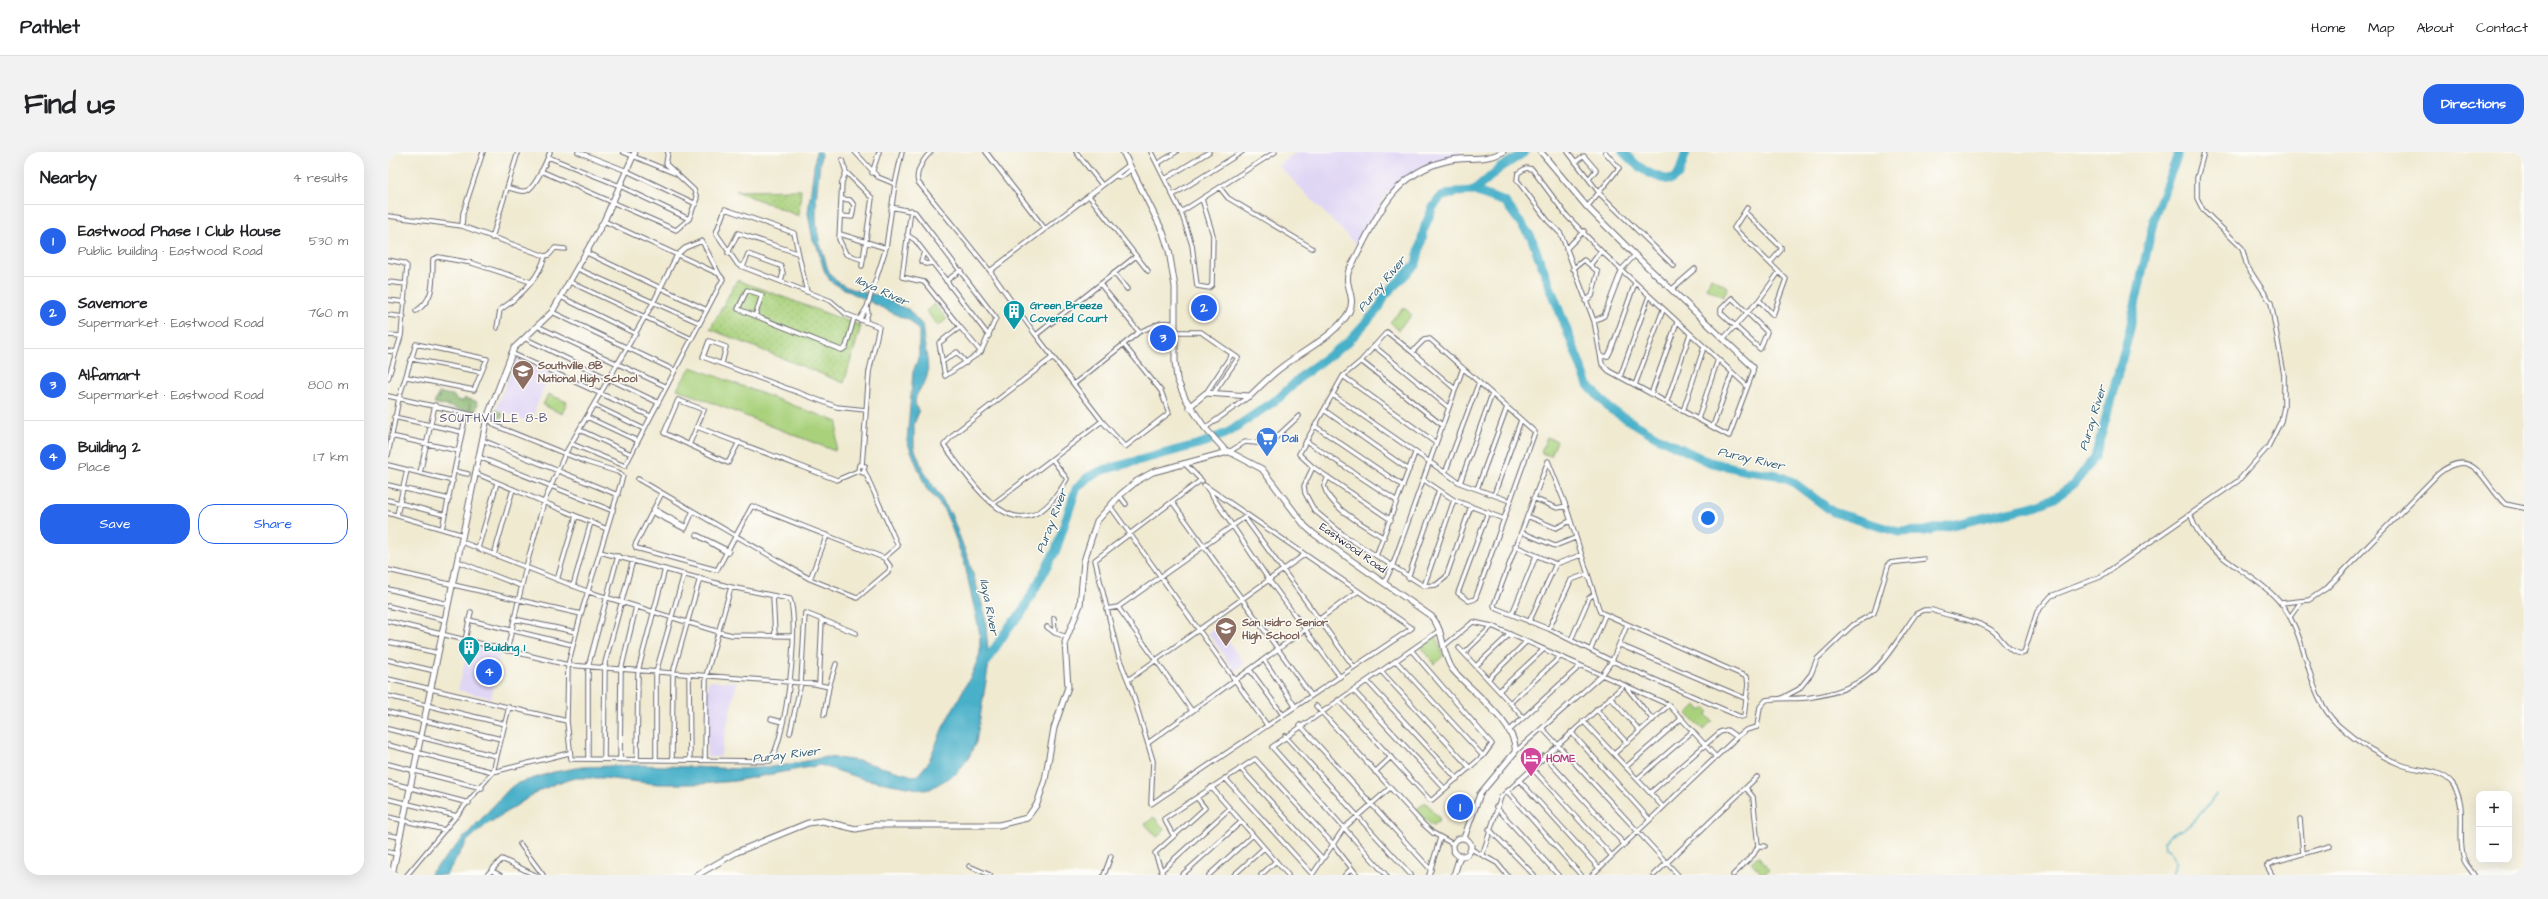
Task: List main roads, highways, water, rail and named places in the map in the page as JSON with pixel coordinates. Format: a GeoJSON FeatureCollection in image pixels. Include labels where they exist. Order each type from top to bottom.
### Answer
{"type":"FeatureCollection","features":[{"type":"Feature","properties":{"kind":"water"},"geometry":{"type":"Polygon","coordinates":[[[816,152],[821,152],[816,202],[817,226],[822,250],[829,272],[834,279],[849,288],[881,296],[901,307],[908,309],[923,326],[928,370],[925,381],[915,401],[919,412],[914,424],[914,447],[923,470],[951,514],[969,561],[985,614],[989,663],[976,742],[969,757],[957,773],[930,789],[924,790],[863,779],[820,765],[735,781],[700,784],[658,784],[603,778],[575,778],[557,783],[539,791],[486,825],[468,840],[446,875],[429,875],[510,788],[518,783],[554,772],[582,767],[640,765],[743,769],[781,766],[827,757],[860,761],[913,776],[918,775],[928,763],[944,725],[972,674],[980,653],[980,635],[965,565],[950,523],[943,508],[926,488],[907,441],[913,372],[919,356],[919,331],[909,319],[903,318],[830,281],[824,270],[817,246],[813,240],[808,213],[816,152]]]}},
{"type":"Feature","properties":{"kind":"waterway"},"geometry":{"type":"LineString","coordinates":[[1474,191],[1500,168],[1525,152]]}},
{"type":"Feature","properties":{"kind":"waterway"},"geometry":{"type":"LineString","coordinates":[[1623,152],[1651,174],[1671,180],[1679,174],[1686,152]]}},
{"type":"Feature","properties":{"kind":"waterway","name":"Puray River"},"geometry":{"type":"LineString","coordinates":[[983,666],[1011,624],[1020,616],[1056,550],[1076,489],[1088,477],[1103,470],[1203,443],[1229,432],[1279,398],[1304,374],[1348,342],[1379,308],[1385,295],[1416,264],[1425,226],[1433,207],[1441,197],[1456,192],[1474,191],[1505,202],[1531,237],[1588,385],[1610,409],[1657,437],[1709,462],[1748,471],[1777,475],[1793,482],[1833,512],[1898,532],[1925,531],[2035,506],[2055,498],[2074,484],[2095,457],[2128,337],[2155,214],[2179,152]]}},
{"type":"Feature","properties":{"kind":"waterway"},"geometry":{"type":"LineString","coordinates":[[2172,875],[2175,867],[2175,860],[2172,854],[2165,848],[2164,841],[2175,832],[2192,823],[2216,795]]}},
{"type":"Feature","properties":{"kind":"waterway"},"geometry":{"type":"LineString","coordinates":[[2223,875],[2229,871]]}},
{"type":"Feature","properties":{"kind":"place","name":"Savemore"},"geometry":{"type":"Point","coordinates":[1204,308]}},
{"type":"Feature","properties":{"kind":"place","name":"Green Breeze Covered Court"},"geometry":{"type":"Point","coordinates":[1014,330]}},
{"type":"Feature","properties":{"kind":"place","name":"Alfamart"},"geometry":{"type":"Point","coordinates":[1163,338]}},
{"type":"Feature","properties":{"kind":"place","name":"Southville 8B National High School"},"geometry":{"type":"Point","coordinates":[523,390]}},
{"type":"Feature","properties":{"kind":"place","name":"Dali"},"geometry":{"type":"Point","coordinates":[1267,458]}},
{"type":"Feature","properties":{"kind":"place","name":"San Isidro Senior High School"},"geometry":{"type":"Point","coordinates":[1226,648]}},
{"type":"Feature","properties":{"kind":"place","name":"Building 1"},"geometry":{"type":"Point","coordinates":[469,666]}},
{"type":"Feature","properties":{"kind":"place","name":"Building 2"},"geometry":{"type":"Point","coordinates":[489,672]}},
{"type":"Feature","properties":{"kind":"place","name":"HOME"},"geometry":{"type":"Point","coordinates":[1531,778]}},
{"type":"Feature","properties":{"kind":"place","name":"Eastwood Phase 1 Club House"},"geometry":{"type":"Point","coordinates":[1460,807]}},
{"type":"Feature","properties":{"kind":"district","name":"SOUTHVILLE 8-B"},"geometry":{"type":"Point","coordinates":[494,418]}},
{"type":"Feature","properties":{"kind":"water label","name":"Ilaya River"},"geometry":{"type":"Point","coordinates":[882,291]}},
{"type":"Feature","properties":{"kind":"water label","name":"Ilaya River"},"geometry":{"type":"Point","coordinates":[989,607]}}]}
